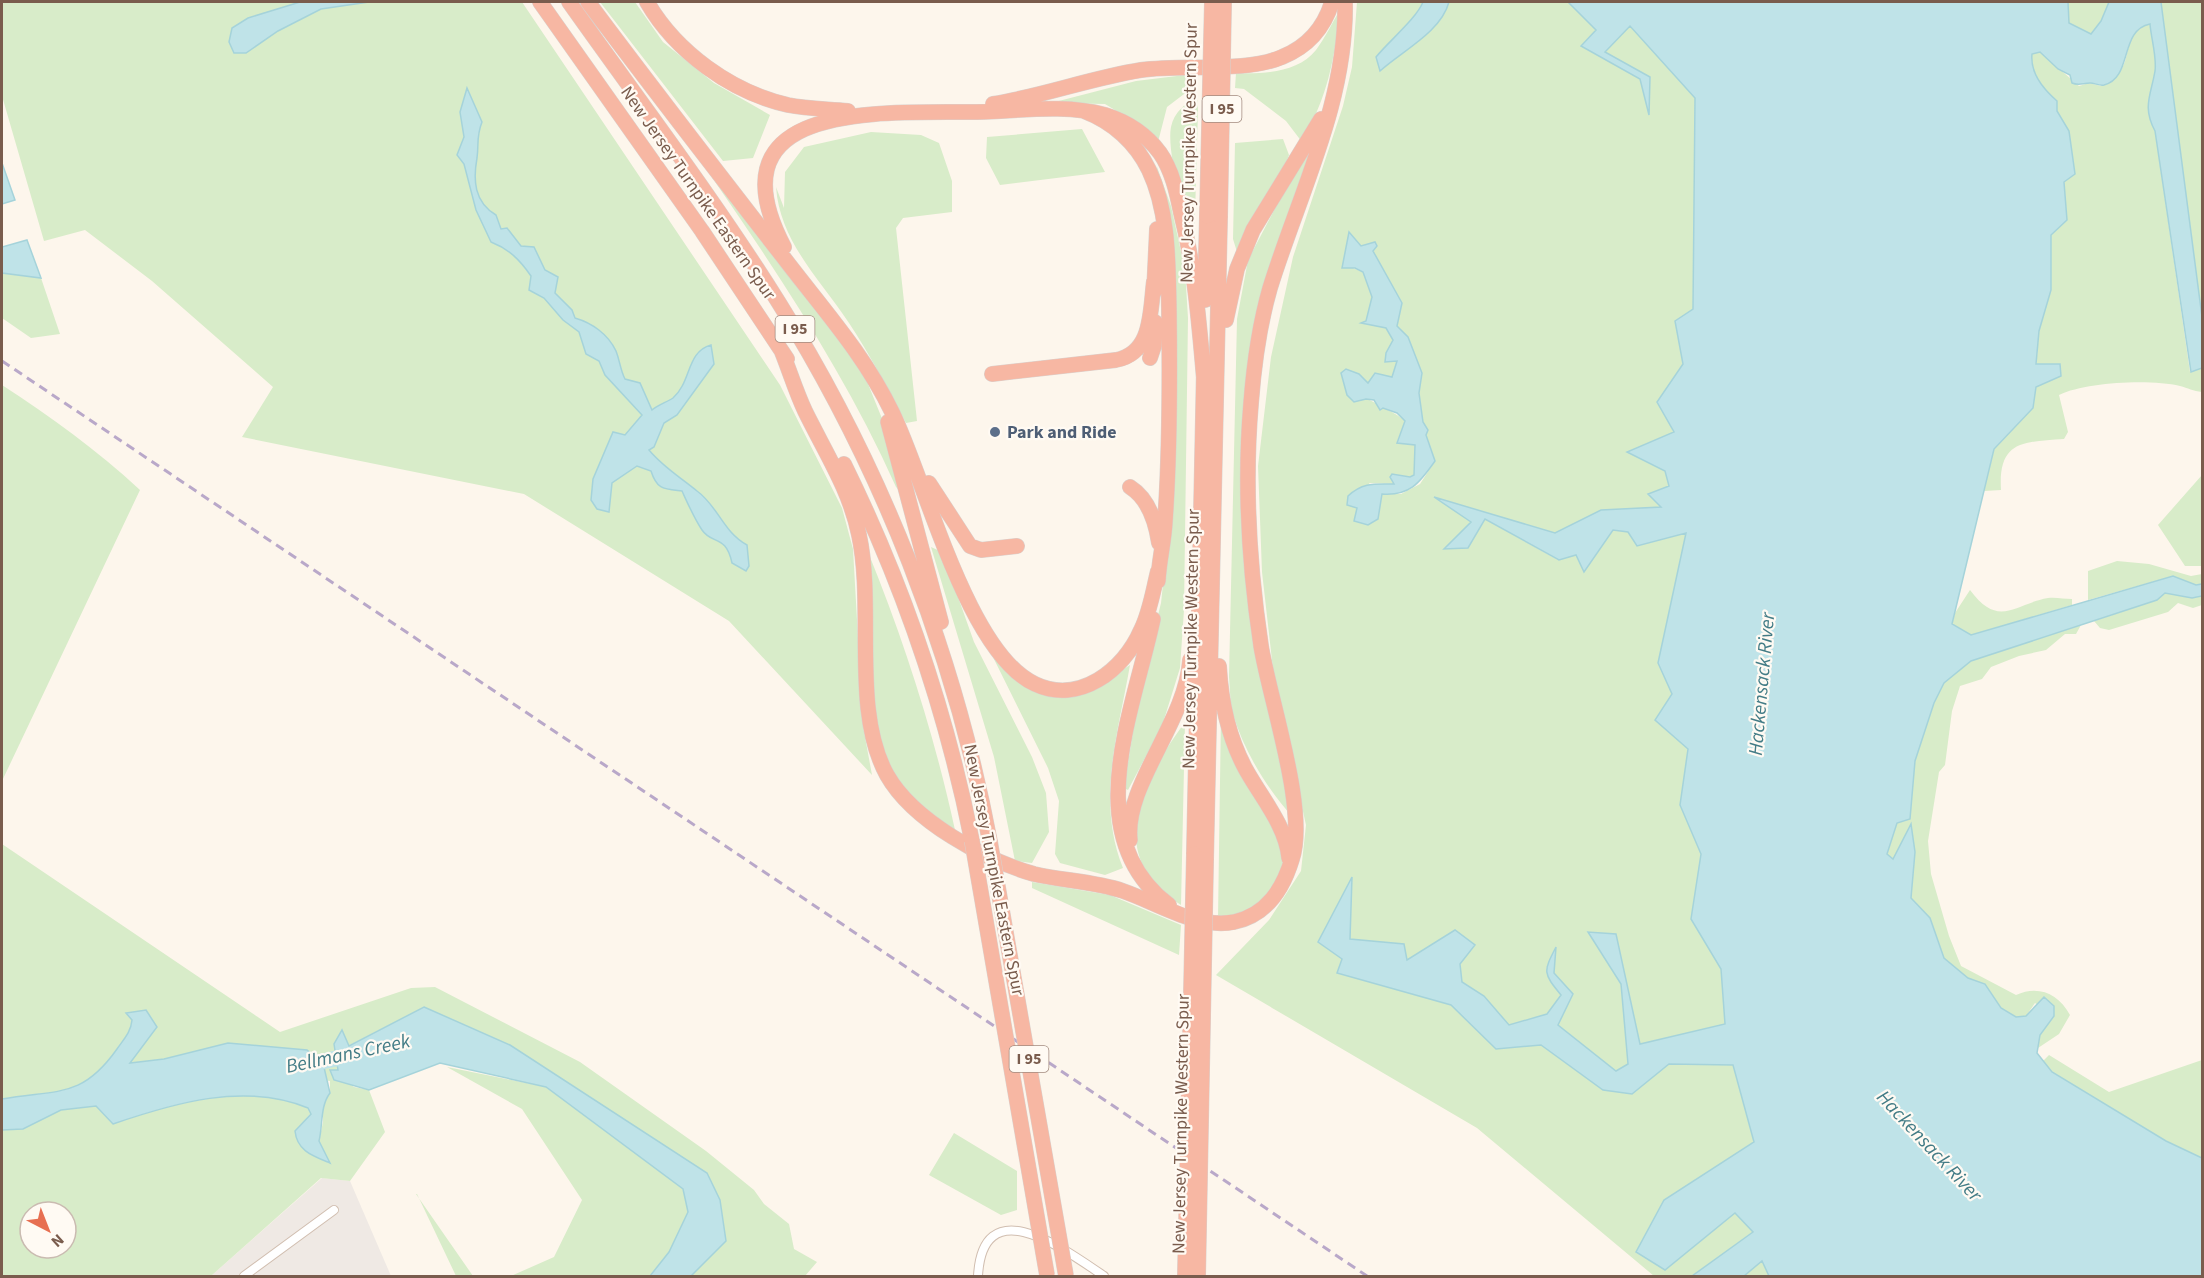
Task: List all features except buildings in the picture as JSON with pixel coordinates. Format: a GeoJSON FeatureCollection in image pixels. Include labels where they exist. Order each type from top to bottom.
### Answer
{"type":"FeatureCollection","features":[{"type":"Feature","properties":{"kind":"highway","name":"New Jersey Turnpike Eastern Spur"},"geometry":{"type":"LineString","coordinates":[[540,2],[714,248],[782,352],[848,472],[907,608],[946,727],[972,841],[1047,1276]]}},
{"type":"Feature","properties":{"kind":"highway","name":"New Jersey Turnpike Eastern Spur"},"geometry":{"type":"LineString","coordinates":[[568,2],[752,261],[821,375],[859,447],[901,538],[954,693],[990,842],[1066,1276]]}},
{"type":"Feature","properties":{"kind":"highway"},"geometry":{"type":"LineString","coordinates":[[588,2],[788,264],[814,294]]}},
{"type":"Feature","properties":{"kind":"highway"},"geometry":{"type":"LineString","coordinates":[[647,2],[661,24],[700,61],[735,85],[792,106],[869,113],[1084,111],[1111,117],[1132,126],[1150,141],[1167,166],[1178,200],[1192,262],[1204,379]]}},
{"type":"Feature","properties":{"kind":"highway","name":"New Jersey Turnpike Western Spur"},"geometry":{"type":"LineString","coordinates":[[1185,1276],[1212,586],[1216,422],[1212,2]]}},
{"type":"Feature","properties":{"kind":"highway","name":"New Jersey Turnpike Western Spur"},"geometry":{"type":"LineString","coordinates":[[1198,1276],[1201,538],[1204,379],[1224,2]]}},
{"type":"Feature","properties":{"kind":"highway"},"geometry":{"type":"LineString","coordinates":[[937,111],[999,103],[1139,70],[1184,66],[1244,66],[1270,62],[1296,50],[1311,39],[1325,19],[1332,2]]}},
{"type":"Feature","properties":{"kind":"highway"},"geometry":{"type":"LineString","coordinates":[[782,352],[804,408],[842,484],[857,527],[864,566],[871,720],[878,754],[894,786],[914,808],[939,828],[1004,863],[1037,874],[1111,887],[1186,916],[1222,923],[1246,918],[1273,899],[1289,867],[1295,842],[1294,804],[1263,657],[1252,566],[1248,478],[1250,410],[1256,350],[1267,301],[1330,112],[1344,36],[1345,2]]}},
{"type":"Feature","properties":{"kind":"highway"},"geometry":{"type":"LineString","coordinates":[[1216,422],[1225,367],[1227,308],[1241,258],[1263,211],[1319,124],[1337,78]]}},
{"type":"Feature","properties":{"kind":"highway"},"geometry":{"type":"LineString","coordinates":[[1084,111],[1108,124],[1133,144],[1150,171],[1159,202],[1167,256],[1170,345],[1166,510],[1154,615],[1125,738],[1119,775],[1120,827],[1125,850],[1135,868],[1155,893],[1186,916]]}},
{"type":"Feature","properties":{"kind":"highway"},"geometry":{"type":"LineString","coordinates":[[869,113],[832,119],[805,128],[783,143],[768,172],[767,199],[774,227],[814,294],[883,394],[906,441],[967,544],[981,550],[1017,546]]}},
{"type":"Feature","properties":{"kind":"highway"},"geometry":{"type":"LineString","coordinates":[[1150,358],[1155,342],[1154,281],[1159,202]]}},
{"type":"Feature","properties":{"kind":"highway"},"geometry":{"type":"LineString","coordinates":[[992,374],[1116,360],[1130,355],[1145,337],[1154,281]]}},
{"type":"Feature","properties":{"kind":"highway"},"geometry":{"type":"LineString","coordinates":[[864,365],[886,415],[898,456],[938,608],[954,693]]}},
{"type":"Feature","properties":{"kind":"highway"},"geometry":{"type":"LineString","coordinates":[[906,441],[949,556],[974,610],[1001,655],[1017,672],[1033,684],[1057,690],[1074,689],[1099,680],[1113,669],[1125,657],[1142,630],[1158,571]]}},
{"type":"Feature","properties":{"kind":"highway"},"geometry":{"type":"LineString","coordinates":[[1130,487],[1140,495],[1149,509],[1157,532],[1160,552]]}},
{"type":"Feature","properties":{"kind":"highway"},"geometry":{"type":"LineString","coordinates":[[1135,868],[1130,839],[1131,815],[1185,687],[1191,657],[1192,580],[1201,538]]}},
{"type":"Feature","properties":{"kind":"highway"},"geometry":{"type":"LineString","coordinates":[[1212,586],[1219,637],[1221,687],[1227,725],[1242,762],[1281,831],[1287,845],[1289,867]]}},
{"type":"Feature","properties":{"kind":"highway"},"geometry":{"type":"LineString","coordinates":[[1199,1228],[1205,1276]]}},
{"type":"Feature","properties":{"kind":"street"},"geometry":{"type":"LineString","coordinates":[[244,1276],[334,1210]]}},
{"type":"Feature","properties":{"kind":"street"},"geometry":{"type":"LineString","coordinates":[[978,1276],[983,1250],[992,1239],[1001,1233],[1021,1230],[1047,1239],[1104,1276]]}},
{"type":"Feature","properties":{"kind":"shaded area"},"geometry":{"type":"Polygon","coordinates":[[[322,1178],[350,1181],[391,1276],[211,1276],[322,1178]]]}},
{"type":"Feature","properties":{"kind":"green space"},"geometry":{"type":"Polygon","coordinates":[[[2,2],[522,2],[780,385],[842,508],[853,549],[863,726],[872,775],[729,621],[524,494],[242,437],[273,387],[152,281],[85,230],[44,241],[2,96],[2,2]]]}},
{"type":"Feature","properties":{"kind":"green space"},"geometry":{"type":"Polygon","coordinates":[[[600,2],[635,2],[663,42],[714,83],[770,115],[753,158],[723,161],[600,2]]]}},
{"type":"Feature","properties":{"kind":"green space"},"geometry":{"type":"Polygon","coordinates":[[[1357,2],[1423,2],[1414,16],[1377,57],[1380,71],[1438,23],[1449,2],[1568,2],[1596,30],[1581,46],[1640,79],[1648,111],[1650,77],[1604,52],[1630,26],[1695,98],[1693,310],[1675,321],[1683,364],[1658,402],[1674,433],[1665,471],[1670,486],[1662,507],[1601,511],[1555,533],[1437,498],[1471,522],[1445,548],[1468,548],[1485,519],[1558,560],[1613,530],[1628,532],[1637,546],[1686,533],[1658,663],[1672,694],[1688,749],[1680,805],[1701,854],[1691,919],[1721,969],[1725,1024],[1640,1044],[1616,934],[1589,933],[1621,984],[1628,1064],[1617,1072],[1558,1025],[1573,994],[1546,967],[1561,995],[1547,1014],[1509,1025],[1484,996],[1461,982],[1460,964],[1406,961],[1404,944],[1349,939],[1352,879],[1318,942],[1342,959],[1337,973],[1451,1005],[1496,1049],[1541,1045],[1603,1090],[1632,1094],[1669,1064],[1733,1065],[1754,1142],[1664,1200],[1665,1270],[1735,1212],[1753,1232],[1692,1276],[1654,1276],[1477,1128],[1216,975],[1269,920],[1301,871],[1306,825],[1274,678],[1262,572],[1258,466],[1271,357],[1293,257],[1343,106],[1352,67],[1357,2]],[[1349,232],[1350,267],[1363,272],[1372,297],[1366,321],[1362,323],[1386,328],[1393,340],[1386,353],[1386,362],[1397,360],[1392,377],[1374,377],[1368,383],[1341,373],[1360,395],[1405,421],[1397,442],[1415,445],[1414,475],[1410,477],[1392,474],[1394,484],[1369,483],[1379,505],[1382,494],[1401,494],[1420,484],[1435,461],[1426,435],[1428,430],[1423,422],[1419,392],[1422,373],[1408,337],[1397,326],[1402,303],[1373,251],[1375,242],[1361,246],[1349,232]]]}},
{"type":"Feature","properties":{"kind":"green space"},"geometry":{"type":"Polygon","coordinates":[[[2068,2],[2109,2],[2101,21],[2091,34],[2069,23],[2068,2]]]}},
{"type":"Feature","properties":{"kind":"green space"},"geometry":{"type":"Polygon","coordinates":[[[2161,2],[2202,2],[2202,317],[2161,2]]]}},
{"type":"Feature","properties":{"kind":"green space"},"geometry":{"type":"Polygon","coordinates":[[[1340,10],[1335,46],[1324,93],[1302,142],[1286,121],[1244,89],[1235,88],[1236,73],[1268,72],[1290,68],[1300,63],[1316,50],[1340,10]]]}},
{"type":"Feature","properties":{"kind":"green space"},"geometry":{"type":"Polygon","coordinates":[[[2150,23],[2155,71],[2148,107],[2155,131],[2190,372],[2202,368],[2202,392],[2167,384],[2136,382],[2085,387],[2059,395],[2068,432],[2064,439],[2037,441],[2016,447],[2004,461],[2001,490],[1984,491],[1994,449],[2033,408],[2039,331],[2051,290],[2051,235],[2067,220],[2064,181],[2075,174],[2069,131],[2057,111],[2057,101],[2042,86],[2035,74],[2032,54],[2040,52],[2079,86],[2089,83],[2101,86],[2120,71],[2132,38],[2141,27],[2150,23]]]}},
{"type":"Feature","properties":{"kind":"green space"},"geometry":{"type":"Polygon","coordinates":[[[1185,75],[1192,88],[1167,107],[1158,142],[1138,124],[1105,104],[1051,103],[1136,81],[1185,75]]]}},
{"type":"Feature","properties":{"kind":"green space"},"geometry":{"type":"Polygon","coordinates":[[[1197,96],[1194,250],[1178,188],[1170,139],[1171,127],[1177,113],[1197,96]]]}},
{"type":"Feature","properties":{"kind":"green space"},"geometry":{"type":"Polygon","coordinates":[[[678,128],[829,323],[864,374],[883,421],[902,493],[896,487],[849,393],[796,303],[678,128]]]}},
{"type":"Feature","properties":{"kind":"green space"},"geometry":{"type":"Polygon","coordinates":[[[1082,129],[1105,172],[1000,185],[986,158],[987,137],[1082,129]]]}},
{"type":"Feature","properties":{"kind":"green space"},"geometry":{"type":"Polygon","coordinates":[[[871,132],[921,135],[939,143],[952,181],[952,212],[903,218],[896,228],[917,421],[906,423],[857,335],[793,243],[779,207],[776,187],[784,208],[785,172],[804,147],[871,132]]]}},
{"type":"Feature","properties":{"kind":"green space"},"geometry":{"type":"Polygon","coordinates":[[[1283,139],[1289,155],[1283,170],[1237,252],[1233,239],[1235,143],[1283,139]]]}},
{"type":"Feature","properties":{"kind":"green space"},"geometry":{"type":"Polygon","coordinates":[[[1313,149],[1270,278],[1243,485],[1291,815],[1273,793],[1250,755],[1233,714],[1231,700],[1229,677],[1237,319],[1248,260],[1304,153],[1313,149]]]}},
{"type":"Feature","properties":{"kind":"green space"},"geometry":{"type":"Polygon","coordinates":[[[1157,167],[1171,206],[1185,270],[1188,318],[1184,610],[1180,668],[1162,726],[1128,790],[1124,788],[1140,688],[1161,603],[1171,510],[1174,404],[1155,172],[1157,167]]]}},
{"type":"Feature","properties":{"kind":"green space"},"geometry":{"type":"Polygon","coordinates":[[[2,273],[41,278],[60,334],[31,338],[2,318],[2,273]]]}},
{"type":"Feature","properties":{"kind":"green space"},"geometry":{"type":"Polygon","coordinates":[[[2,385],[73,434],[140,490],[2,781],[2,385]]]}},
{"type":"Feature","properties":{"kind":"green space"},"geometry":{"type":"Polygon","coordinates":[[[2202,475],[2202,566],[2185,566],[2158,525],[2202,475]]]}},
{"type":"Feature","properties":{"kind":"green space"},"geometry":{"type":"Polygon","coordinates":[[[931,547],[942,552],[974,642],[1032,757],[1046,793],[1049,832],[1032,863],[1015,861],[994,757],[931,547]]]}},
{"type":"Feature","properties":{"kind":"green space"},"geometry":{"type":"Polygon","coordinates":[[[868,552],[918,689],[955,830],[915,802],[899,784],[887,763],[880,739],[871,686],[868,552]]]}},
{"type":"Feature","properties":{"kind":"green space"},"geometry":{"type":"Polygon","coordinates":[[[2117,561],[2149,564],[2191,576],[2202,574],[2202,584],[2196,585],[2173,576],[2088,600],[2088,571],[2117,561]]]}},
{"type":"Feature","properties":{"kind":"green space"},"geometry":{"type":"Polygon","coordinates":[[[1970,590],[1980,602],[1998,611],[2007,611],[2048,598],[2072,599],[2072,605],[1971,635],[1952,624],[1955,613],[1970,590]]]}},
{"type":"Feature","properties":{"kind":"green space"},"geometry":{"type":"Polygon","coordinates":[[[2165,593],[2192,598],[2202,596],[2202,605],[2193,608],[2178,603],[2168,612],[2109,630],[2100,628],[2094,621],[2157,600],[2165,593]]]}},
{"type":"Feature","properties":{"kind":"green space"},"geometry":{"type":"Polygon","coordinates":[[[2081,625],[2076,634],[2065,634],[2046,650],[2019,656],[1991,667],[1982,679],[1960,686],[1952,711],[1945,765],[1939,772],[1928,841],[1931,874],[1949,936],[1961,966],[2016,995],[2032,991],[2047,993],[2060,1001],[2070,1015],[2059,1034],[2038,1048],[2040,1035],[2054,1016],[2035,1003],[2026,1016],[2016,1017],[2001,1008],[1985,984],[1968,978],[1944,958],[1930,919],[1911,898],[1915,852],[1911,825],[1893,860],[1887,855],[1897,823],[1910,818],[1915,761],[1934,703],[1944,683],[1971,661],[2081,625]]]}},
{"type":"Feature","properties":{"kind":"green space"},"geometry":{"type":"Polygon","coordinates":[[[987,645],[1012,675],[1093,689],[1130,665],[1115,742],[1110,793],[1115,843],[1123,868],[1105,875],[1060,863],[1055,854],[1059,801],[1048,768],[987,645]]]}},
{"type":"Feature","properties":{"kind":"green space"},"geometry":{"type":"Polygon","coordinates":[[[1221,714],[1281,843],[1283,865],[1275,888],[1250,912],[1218,918],[1221,714]]]}},
{"type":"Feature","properties":{"kind":"green space"},"geometry":{"type":"Polygon","coordinates":[[[1185,722],[1181,905],[1157,885],[1142,864],[1136,841],[1137,817],[1144,793],[1155,769],[1185,722]]]}},
{"type":"Feature","properties":{"kind":"green space"},"geometry":{"type":"Polygon","coordinates":[[[2,844],[280,1032],[411,988],[435,987],[580,1062],[706,1151],[754,1190],[764,1204],[789,1224],[794,1249],[817,1262],[805,1276],[691,1276],[726,1241],[720,1200],[424,1007],[348,1046],[342,1031],[338,1070],[331,1070],[354,1087],[369,1090],[385,1132],[350,1181],[321,1178],[211,1276],[2,1276],[2,1130],[23,1129],[61,1110],[96,1106],[113,1124],[161,1109],[210,1098],[260,1097],[284,1100],[308,1108],[311,1113],[295,1131],[329,1163],[319,1141],[323,1122],[323,1102],[330,1093],[330,1081],[164,1059],[129,1063],[157,1027],[126,1013],[132,1020],[129,1032],[104,1065],[79,1085],[53,1092],[2,1099],[2,844]]]}},
{"type":"Feature","properties":{"kind":"green space"},"geometry":{"type":"Polygon","coordinates":[[[1032,882],[1110,895],[1181,925],[1179,955],[1032,888],[1032,882]]]}},
{"type":"Feature","properties":{"kind":"green space"},"geometry":{"type":"Polygon","coordinates":[[[2049,1055],[2109,1092],[2202,1060],[2202,1158],[2166,1141],[2052,1072],[2043,1061],[2049,1055]]]}},
{"type":"Feature","properties":{"kind":"green space"},"geometry":{"type":"Polygon","coordinates":[[[447,1067],[546,1087],[683,1189],[688,1212],[669,1252],[650,1276],[511,1276],[554,1257],[582,1200],[522,1109],[447,1067]]]}},
{"type":"Feature","properties":{"kind":"green space"},"geometry":{"type":"Polygon","coordinates":[[[954,1133],[1017,1171],[1017,1210],[1001,1215],[929,1175],[954,1133]]]}},
{"type":"Feature","properties":{"kind":"green space"},"geometry":{"type":"Polygon","coordinates":[[[419,1199],[473,1276],[456,1276],[419,1199]]]}},
{"type":"Feature","properties":{"kind":"green space"},"geometry":{"type":"Polygon","coordinates":[[[1762,1261],[1769,1276],[1744,1276],[1762,1261]]]}},
{"type":"Feature","properties":{"kind":"water"},"geometry":{"type":"Polygon","coordinates":[[[300,2],[369,2],[321,9],[278,31],[246,53],[234,53],[229,42],[232,28],[248,18],[300,2]]]}},
{"type":"Feature","properties":{"kind":"water"},"geometry":{"type":"Polygon","coordinates":[[[1423,2],[1449,2],[1445,13],[1429,32],[1380,71],[1376,57],[1409,22],[1423,2]]]}},
{"type":"Feature","properties":{"kind":"water","name":"Hackensack River"},"geometry":{"type":"Polygon","coordinates":[[[1568,2],[2068,2],[2069,23],[2091,34],[2101,21],[2109,2],[2161,2],[2202,317],[2202,368],[2191,372],[2155,131],[2149,115],[2148,108],[2155,71],[2150,24],[2140,28],[2134,35],[2119,73],[2113,81],[2104,85],[2072,83],[2070,75],[2058,69],[2040,52],[2032,54],[2035,74],[2042,86],[2057,101],[2057,111],[2069,131],[2075,174],[2064,182],[2067,220],[2051,235],[2051,290],[2039,331],[2036,364],[2060,364],[2061,376],[2036,387],[2033,408],[1994,449],[1952,624],[1971,635],[2173,576],[2196,585],[2202,584],[2202,596],[2192,598],[2165,593],[2157,600],[1971,661],[1944,683],[1934,703],[1915,761],[1910,819],[1897,823],[1887,854],[1893,859],[1911,824],[1915,852],[1911,898],[1930,918],[1944,958],[1968,978],[1985,984],[2001,1008],[2016,1017],[2026,1016],[2044,997],[2054,1006],[2054,1016],[2040,1035],[2037,1053],[2052,1072],[2166,1141],[2202,1158],[2202,1276],[1769,1276],[1762,1261],[1744,1276],[1692,1276],[1753,1232],[1735,1213],[1665,1270],[1636,1252],[1664,1200],[1754,1142],[1733,1065],[1669,1064],[1632,1094],[1603,1090],[1541,1045],[1496,1049],[1451,1005],[1337,973],[1342,959],[1318,942],[1352,877],[1350,939],[1404,944],[1407,960],[1455,930],[1475,945],[1460,964],[1462,982],[1484,996],[1509,1025],[1547,1014],[1561,995],[1547,972],[1556,947],[1554,973],[1573,994],[1558,1025],[1616,1071],[1628,1064],[1621,984],[1588,932],[1616,934],[1640,1044],[1725,1024],[1721,969],[1691,919],[1701,854],[1680,805],[1688,749],[1655,720],[1672,694],[1658,663],[1686,533],[1637,546],[1628,532],[1613,530],[1584,572],[1576,555],[1559,560],[1485,519],[1468,548],[1444,549],[1471,522],[1434,497],[1555,533],[1601,510],[1661,507],[1648,494],[1669,486],[1665,471],[1627,452],[1674,432],[1657,402],[1683,364],[1675,321],[1693,309],[1695,98],[1630,26],[1605,52],[1650,77],[1649,115],[1640,79],[1581,46],[1596,30],[1568,2]]]}},
{"type":"Feature","properties":{"kind":"water"},"geometry":{"type":"Polygon","coordinates":[[[467,88],[482,122],[478,136],[475,182],[483,204],[496,215],[501,229],[507,228],[521,246],[534,247],[545,270],[558,277],[555,293],[572,310],[575,318],[593,326],[609,339],[616,351],[625,379],[640,383],[652,410],[673,398],[683,384],[697,354],[711,345],[714,364],[677,415],[664,423],[654,447],[649,450],[666,467],[704,497],[732,533],[747,545],[749,566],[746,571],[732,563],[723,544],[706,535],[702,530],[682,491],[662,487],[656,482],[651,471],[637,466],[612,483],[609,512],[597,509],[591,500],[593,479],[613,432],[625,435],[642,415],[605,375],[599,361],[586,354],[579,332],[563,320],[544,298],[529,290],[531,276],[523,265],[509,252],[491,242],[476,210],[464,164],[457,155],[464,137],[460,112],[467,88]]]}},
{"type":"Feature","properties":{"kind":"water"},"geometry":{"type":"Polygon","coordinates":[[[2,163],[15,200],[2,204],[2,163]]]}},
{"type":"Feature","properties":{"kind":"water"},"geometry":{"type":"Polygon","coordinates":[[[1349,232],[1361,246],[1375,242],[1377,246],[1373,251],[1402,303],[1397,326],[1408,337],[1422,373],[1419,393],[1423,422],[1428,430],[1426,435],[1435,461],[1413,487],[1399,493],[1382,494],[1378,519],[1368,525],[1354,521],[1357,508],[1347,505],[1348,496],[1364,486],[1394,484],[1390,477],[1392,474],[1410,477],[1414,475],[1415,445],[1397,443],[1405,421],[1397,413],[1383,408],[1380,410],[1374,400],[1354,402],[1347,395],[1341,373],[1346,369],[1359,374],[1368,383],[1375,373],[1392,377],[1397,361],[1385,362],[1386,353],[1393,340],[1386,328],[1361,323],[1366,321],[1372,297],[1363,272],[1355,268],[1342,268],[1349,232]]]}},
{"type":"Feature","properties":{"kind":"water"},"geometry":{"type":"Polygon","coordinates":[[[27,240],[41,278],[2,273],[2,247],[27,240]]]}},
{"type":"Feature","properties":{"kind":"water"},"geometry":{"type":"Polygon","coordinates":[[[424,1007],[510,1045],[707,1173],[720,1200],[726,1241],[691,1276],[650,1276],[669,1252],[688,1212],[683,1189],[546,1087],[440,1063],[369,1090],[334,1080],[330,1070],[338,1070],[334,1044],[342,1030],[349,1046],[424,1007]]]}},
{"type":"Feature","properties":{"kind":"water"},"geometry":{"type":"Polygon","coordinates":[[[146,1010],[157,1027],[130,1063],[164,1059],[228,1043],[307,1050],[323,1063],[330,1093],[323,1110],[319,1141],[330,1163],[307,1152],[296,1138],[295,1131],[311,1114],[308,1108],[284,1100],[260,1097],[210,1098],[160,1109],[113,1124],[96,1106],[61,1110],[23,1129],[2,1130],[2,1099],[53,1092],[79,1085],[104,1065],[125,1039],[132,1020],[126,1013],[146,1010]]]}},
{"type":"Feature","properties":{"kind":"waterway","name":"Bellmans Creek"},"geometry":{"type":"LineString","coordinates":[[301,1066],[357,1054]]}},
{"type":"Feature","properties":{"kind":"railway"},"geometry":{"type":"LineString","coordinates":[[2,361],[1367,1276]]}},
{"type":"Feature","properties":{"kind":"place","name":"Park and Ride"},"geometry":{"type":"Point","coordinates":[995,432]}}]}
